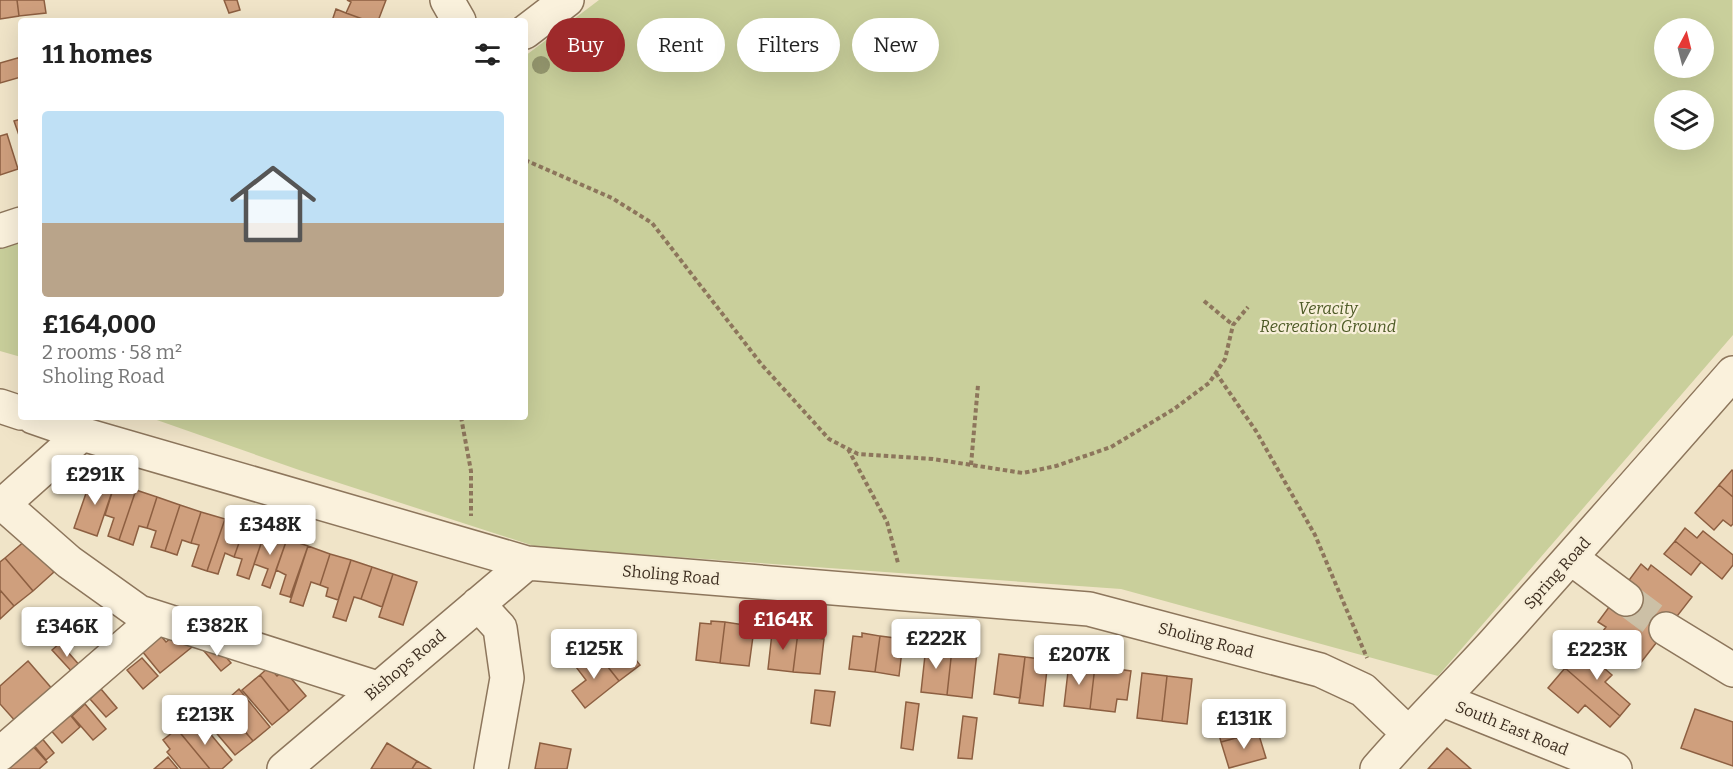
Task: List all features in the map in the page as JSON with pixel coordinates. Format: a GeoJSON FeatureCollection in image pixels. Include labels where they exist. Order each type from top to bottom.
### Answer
{"type":"FeatureCollection","features":[{"type":"Feature","properties":{"kind":"street"},"geometry":{"type":"LineString","coordinates":[[447,0],[457,18]]}},
{"type":"Feature","properties":{"kind":"street"},"geometry":{"type":"LineString","coordinates":[[528,30],[567,0]]}},
{"type":"Feature","properties":{"kind":"street"},"geometry":{"type":"LineString","coordinates":[[0,231],[18,225]]}},
{"type":"Feature","properties":{"kind":"street","name":"Spring Road"},"geometry":{"type":"LineString","coordinates":[[1377,769],[1408,733],[1443,700],[1571,558],[1733,373]]}},
{"type":"Feature","properties":{"kind":"street"},"geometry":{"type":"LineString","coordinates":[[0,406],[18,412]]}},
{"type":"Feature","properties":{"kind":"street","name":"Sholing Road"},"geometry":{"type":"LineString","coordinates":[[42,420],[82,434],[527,562],[1089,609],[1320,670],[1362,690],[1408,733]]}},
{"type":"Feature","properties":{"kind":"street"},"geometry":{"type":"LineString","coordinates":[[82,434],[2,506],[69,562],[140,612],[377,688]]}},
{"type":"Feature","properties":{"kind":"street"},"geometry":{"type":"LineString","coordinates":[[1571,558],[1626,599]]}},
{"type":"Feature","properties":{"kind":"street","name":"Bishops Road"},"geometry":{"type":"LineString","coordinates":[[284,769],[527,562]]}},
{"type":"Feature","properties":{"kind":"street"},"geometry":{"type":"LineString","coordinates":[[478,604],[500,628],[507,678],[491,769]]}},
{"type":"Feature","properties":{"kind":"street"},"geometry":{"type":"LineString","coordinates":[[0,754],[157,618]]}},
{"type":"Feature","properties":{"kind":"street"},"geometry":{"type":"LineString","coordinates":[[1666,629],[1733,670]]}},
{"type":"Feature","properties":{"kind":"street","name":"South East Road"},"geometry":{"type":"LineString","coordinates":[[1443,700],[1615,769]]}},
{"type":"Feature","properties":{"kind":"path"},"geometry":{"type":"LineString","coordinates":[[528,161],[612,198],[652,223],[762,365],[829,439],[858,454],[933,459],[1023,473],[1056,466],[1111,447],[1174,409],[1209,383],[1225,359],[1233,325],[1248,307]]}},
{"type":"Feature","properties":{"kind":"path"},"geometry":{"type":"LineString","coordinates":[[1204,301],[1233,325]]}},
{"type":"Feature","properties":{"kind":"path"},"geometry":{"type":"LineString","coordinates":[[1216,373],[1256,431],[1315,535],[1371,668],[1362,690]]}},
{"type":"Feature","properties":{"kind":"path"},"geometry":{"type":"LineString","coordinates":[[971,465],[978,385]]}},
{"type":"Feature","properties":{"kind":"path"},"geometry":{"type":"LineString","coordinates":[[462,420],[471,471],[471,547]]}},
{"type":"Feature","properties":{"kind":"path"},"geometry":{"type":"LineString","coordinates":[[848,449],[887,522],[904,594]]}},
{"type":"Feature","properties":{"kind":"green space","name":"Veracity Recreation Ground"},"geometry":{"type":"Polygon","coordinates":[[[599,0],[1732,0],[1733,335],[1438,676],[1121,589],[537,547],[302,471],[157,420],[528,420],[528,54],[546,40],[546,72],[625,72],[625,18],[575,18],[599,0]]]}},
{"type":"Feature","properties":{"kind":"green space"},"geometry":{"type":"Polygon","coordinates":[[[18,243],[18,356],[0,351],[0,249],[18,243]]]}},
{"type":"Feature","properties":{"kind":"building"},"geometry":{"type":"Polygon","coordinates":[[[0,0],[17,0],[19,16],[0,19],[0,0]]]}},
{"type":"Feature","properties":{"kind":"building"},"geometry":{"type":"Polygon","coordinates":[[[17,0],[44,0],[46,13],[19,16],[17,0]]]}},
{"type":"Feature","properties":{"kind":"building"},"geometry":{"type":"Polygon","coordinates":[[[224,0],[237,0],[240,10],[229,13],[224,0]]]}},
{"type":"Feature","properties":{"kind":"building"},"geometry":{"type":"Polygon","coordinates":[[[347,0],[386,0],[379,18],[360,18],[346,13],[351,2],[347,0]]]}},
{"type":"Feature","properties":{"kind":"building"},"geometry":{"type":"Polygon","coordinates":[[[336,9],[360,18],[333,18],[336,9]]]}},
{"type":"Feature","properties":{"kind":"building"},"geometry":{"type":"Polygon","coordinates":[[[18,58],[18,78],[0,83],[0,63],[18,58]]]}},
{"type":"Feature","properties":{"kind":"building"},"geometry":{"type":"Polygon","coordinates":[[[18,120],[18,132],[14,121],[18,120]]]}},
{"type":"Feature","properties":{"kind":"building"},"geometry":{"type":"Polygon","coordinates":[[[7,134],[18,169],[0,175],[0,136],[7,134]]]}},
{"type":"Feature","properties":{"kind":"building"},"geometry":{"type":"Polygon","coordinates":[[[1733,471],[1733,497],[1719,485],[1733,471]]]}},
{"type":"Feature","properties":{"kind":"building"},"geometry":{"type":"Polygon","coordinates":[[[92,476],[115,483],[97,536],[74,528],[92,476]]]}},
{"type":"Feature","properties":{"kind":"building"},"geometry":{"type":"Polygon","coordinates":[[[115,483],[136,490],[119,540],[108,536],[114,518],[105,515],[115,483]]]}},
{"type":"Feature","properties":{"kind":"building"},"geometry":{"type":"Polygon","coordinates":[[[1719,485],[1733,497],[1733,524],[1731,526],[1723,520],[1714,530],[1695,513],[1719,485]]]}},
{"type":"Feature","properties":{"kind":"building"},"geometry":{"type":"Polygon","coordinates":[[[136,490],[157,497],[147,528],[139,526],[133,545],[119,540],[136,490]]]}},
{"type":"Feature","properties":{"kind":"building"},"geometry":{"type":"Polygon","coordinates":[[[157,497],[180,505],[165,551],[151,547],[156,531],[147,528],[157,497]]]}},
{"type":"Feature","properties":{"kind":"building"},"geometry":{"type":"Polygon","coordinates":[[[180,505],[201,512],[191,543],[182,540],[177,555],[165,551],[180,505]]]}},
{"type":"Feature","properties":{"kind":"building"},"geometry":{"type":"Polygon","coordinates":[[[201,512],[225,519],[207,571],[192,566],[199,545],[191,543],[201,512]]]}},
{"type":"Feature","properties":{"kind":"building"},"geometry":{"type":"Polygon","coordinates":[[[225,519],[245,526],[234,557],[225,553],[218,574],[207,571],[225,519]]]}},
{"type":"Feature","properties":{"kind":"building"},"geometry":{"type":"Polygon","coordinates":[[[245,526],[265,532],[249,579],[237,575],[242,559],[234,557],[245,526]]]}},
{"type":"Feature","properties":{"kind":"building"},"geometry":{"type":"Polygon","coordinates":[[[1685,528],[1697,538],[1703,531],[1733,555],[1733,565],[1722,579],[1675,541],[1685,528]]]}},
{"type":"Feature","properties":{"kind":"building"},"geometry":{"type":"Polygon","coordinates":[[[265,532],[287,539],[270,588],[262,585],[268,569],[254,564],[265,532]]]}},
{"type":"Feature","properties":{"kind":"building"},"geometry":{"type":"Polygon","coordinates":[[[287,539],[308,546],[290,597],[280,594],[286,575],[276,570],[287,539]]]}},
{"type":"Feature","properties":{"kind":"building"},"geometry":{"type":"Polygon","coordinates":[[[26,540],[54,572],[33,591],[5,558],[26,540]]]}},
{"type":"Feature","properties":{"kind":"building"},"geometry":{"type":"Polygon","coordinates":[[[1675,541],[1701,562],[1691,575],[1664,554],[1675,541]]]}},
{"type":"Feature","properties":{"kind":"building"},"geometry":{"type":"Polygon","coordinates":[[[308,546],[330,554],[320,585],[311,582],[303,606],[290,602],[308,546]]]}},
{"type":"Feature","properties":{"kind":"building"},"geometry":{"type":"Polygon","coordinates":[[[330,554],[351,560],[338,600],[326,596],[328,588],[320,585],[330,554]]]}},
{"type":"Feature","properties":{"kind":"building"},"geometry":{"type":"Polygon","coordinates":[[[5,558],[33,591],[14,606],[0,590],[0,562],[5,558]]]}},
{"type":"Feature","properties":{"kind":"building"},"geometry":{"type":"Polygon","coordinates":[[[351,560],[372,567],[361,599],[354,597],[346,621],[333,617],[351,560]]]}},
{"type":"Feature","properties":{"kind":"building"},"geometry":{"type":"Polygon","coordinates":[[[1641,564],[1648,570],[1651,565],[1692,597],[1639,665],[1600,635],[1606,627],[1598,622],[1641,564]]]}},
{"type":"Feature","properties":{"kind":"building"},"geometry":{"type":"Polygon","coordinates":[[[372,567],[393,574],[382,607],[361,599],[372,567]]]}},
{"type":"Feature","properties":{"kind":"building"},"geometry":{"type":"Polygon","coordinates":[[[393,574],[417,582],[403,625],[379,617],[393,574]]]}},
{"type":"Feature","properties":{"kind":"building"},"geometry":{"type":"Polygon","coordinates":[[[0,590],[14,606],[0,619],[0,590]]]}},
{"type":"Feature","properties":{"kind":"building"},"geometry":{"type":"Polygon","coordinates":[[[711,621],[725,622],[720,663],[696,660],[700,623],[711,624],[711,621]]]}},
{"type":"Feature","properties":{"kind":"building"},"geometry":{"type":"Polygon","coordinates":[[[725,622],[754,629],[749,666],[720,663],[725,622]]]}},
{"type":"Feature","properties":{"kind":"building"},"geometry":{"type":"Polygon","coordinates":[[[782,630],[798,632],[793,672],[768,669],[772,633],[781,634],[782,630]]]}},
{"type":"Feature","properties":{"kind":"building"},"geometry":{"type":"Polygon","coordinates":[[[798,632],[824,639],[820,674],[793,672],[798,632]]]}},
{"type":"Feature","properties":{"kind":"building"},"geometry":{"type":"Polygon","coordinates":[[[862,633],[880,636],[875,672],[849,669],[853,636],[862,637],[862,633]]]}},
{"type":"Feature","properties":{"kind":"building"},"geometry":{"type":"Polygon","coordinates":[[[176,634],[197,643],[160,673],[142,651],[161,636],[166,642],[176,634]]]}},
{"type":"Feature","properties":{"kind":"building"},"geometry":{"type":"Polygon","coordinates":[[[617,636],[640,665],[619,681],[596,652],[617,636]]]}},
{"type":"Feature","properties":{"kind":"building"},"geometry":{"type":"Polygon","coordinates":[[[880,636],[895,638],[895,641],[903,642],[899,676],[875,672],[880,636]]]}},
{"type":"Feature","properties":{"kind":"building"},"geometry":{"type":"Polygon","coordinates":[[[213,642],[231,663],[221,671],[204,651],[213,642]]]}},
{"type":"Feature","properties":{"kind":"building"},"geometry":{"type":"Polygon","coordinates":[[[60,643],[81,667],[74,674],[52,650],[60,643]]]}},
{"type":"Feature","properties":{"kind":"building"},"geometry":{"type":"Polygon","coordinates":[[[926,646],[952,649],[947,695],[921,692],[926,646]]]}},
{"type":"Feature","properties":{"kind":"building"},"geometry":{"type":"Polygon","coordinates":[[[952,649],[977,652],[972,698],[947,695],[952,649]]]}},
{"type":"Feature","properties":{"kind":"building"},"geometry":{"type":"Polygon","coordinates":[[[1582,649],[1612,675],[1605,682],[1630,704],[1620,716],[1565,668],[1582,649]]]}},
{"type":"Feature","properties":{"kind":"building"},"geometry":{"type":"Polygon","coordinates":[[[596,652],[619,681],[585,708],[572,691],[586,680],[576,667],[596,652]]]}},
{"type":"Feature","properties":{"kind":"building"},"geometry":{"type":"Polygon","coordinates":[[[999,654],[1025,657],[1020,698],[994,694],[999,654]]]}},
{"type":"Feature","properties":{"kind":"building"},"geometry":{"type":"Polygon","coordinates":[[[1025,657],[1048,660],[1043,706],[1019,703],[1025,657]]]}},
{"type":"Feature","properties":{"kind":"building"},"geometry":{"type":"Polygon","coordinates":[[[142,658],[158,676],[143,689],[127,670],[142,658]]]}},
{"type":"Feature","properties":{"kind":"building"},"geometry":{"type":"Polygon","coordinates":[[[28,661],[54,691],[17,723],[0,704],[0,686],[28,661]]]}},
{"type":"Feature","properties":{"kind":"building"},"geometry":{"type":"Polygon","coordinates":[[[1069,663],[1095,666],[1090,709],[1064,706],[1069,663]]]}},
{"type":"Feature","properties":{"kind":"building"},"geometry":{"type":"Polygon","coordinates":[[[1095,666],[1131,671],[1127,700],[1117,699],[1115,712],[1090,709],[1095,666]]]}},
{"type":"Feature","properties":{"kind":"building"},"geometry":{"type":"Polygon","coordinates":[[[269,667],[277,676],[284,670],[306,696],[289,711],[260,675],[269,667]]]}},
{"type":"Feature","properties":{"kind":"building"},"geometry":{"type":"Polygon","coordinates":[[[1565,668],[1620,716],[1610,727],[1585,705],[1578,713],[1548,688],[1565,668]]]}},
{"type":"Feature","properties":{"kind":"building"},"geometry":{"type":"Polygon","coordinates":[[[1142,673],[1167,676],[1162,721],[1137,718],[1142,673]]]}},
{"type":"Feature","properties":{"kind":"building"},"geometry":{"type":"Polygon","coordinates":[[[260,675],[289,711],[272,725],[242,690],[260,675]]]}},
{"type":"Feature","properties":{"kind":"building"},"geometry":{"type":"Polygon","coordinates":[[[1167,676],[1192,679],[1187,724],[1162,721],[1167,676]]]}},
{"type":"Feature","properties":{"kind":"building"},"geometry":{"type":"Polygon","coordinates":[[[101,689],[117,708],[106,717],[90,699],[101,689]]]}},
{"type":"Feature","properties":{"kind":"building"},"geometry":{"type":"Polygon","coordinates":[[[239,689],[270,727],[253,741],[222,704],[239,689]]]}},
{"type":"Feature","properties":{"kind":"building"},"geometry":{"type":"Polygon","coordinates":[[[815,690],[835,692],[830,726],[811,723],[815,690]]]}},
{"type":"Feature","properties":{"kind":"building"},"geometry":{"type":"Polygon","coordinates":[[[906,702],[919,704],[913,750],[901,748],[906,702]]]}},
{"type":"Feature","properties":{"kind":"building"},"geometry":{"type":"Polygon","coordinates":[[[1232,702],[1235,711],[1251,707],[1258,732],[1221,742],[1212,707],[1232,702]]]}},
{"type":"Feature","properties":{"kind":"building"},"geometry":{"type":"Polygon","coordinates":[[[85,704],[106,729],[93,740],[72,716],[85,704]]]}},
{"type":"Feature","properties":{"kind":"building"},"geometry":{"type":"Polygon","coordinates":[[[224,707],[253,741],[235,755],[207,722],[224,707]]]}},
{"type":"Feature","properties":{"kind":"building"},"geometry":{"type":"Polygon","coordinates":[[[1695,709],[1733,722],[1733,766],[1681,748],[1695,709]]]}},
{"type":"Feature","properties":{"kind":"building"},"geometry":{"type":"Polygon","coordinates":[[[67,711],[80,727],[62,743],[48,727],[67,711]]]}},
{"type":"Feature","properties":{"kind":"building"},"geometry":{"type":"Polygon","coordinates":[[[963,716],[977,718],[972,759],[958,758],[963,716]]]}},
{"type":"Feature","properties":{"kind":"building"},"geometry":{"type":"Polygon","coordinates":[[[189,719],[197,730],[203,725],[232,760],[222,769],[210,769],[177,729],[189,719]]]}},
{"type":"Feature","properties":{"kind":"building"},"geometry":{"type":"Polygon","coordinates":[[[177,729],[210,769],[181,769],[167,752],[170,749],[163,740],[177,729]]]}},
{"type":"Feature","properties":{"kind":"building"},"geometry":{"type":"Polygon","coordinates":[[[1258,732],[1266,758],[1229,768],[1221,742],[1258,732]]]}},
{"type":"Feature","properties":{"kind":"building"},"geometry":{"type":"Polygon","coordinates":[[[40,736],[54,753],[46,760],[32,743],[40,736]]]}},
{"type":"Feature","properties":{"kind":"building"},"geometry":{"type":"Polygon","coordinates":[[[30,743],[47,762],[39,769],[0,769],[30,743]]]}},
{"type":"Feature","properties":{"kind":"building"},"geometry":{"type":"Polygon","coordinates":[[[387,743],[417,761],[412,769],[371,769],[387,743]]]}},
{"type":"Feature","properties":{"kind":"building"},"geometry":{"type":"Polygon","coordinates":[[[540,743],[571,749],[567,769],[535,769],[540,743]]]}},
{"type":"Feature","properties":{"kind":"building"},"geometry":{"type":"Polygon","coordinates":[[[1447,748],[1471,769],[1428,769],[1447,748]]]}},
{"type":"Feature","properties":{"kind":"building"},"geometry":{"type":"Polygon","coordinates":[[[168,757],[178,769],[154,769],[168,757]]]}},
{"type":"Feature","properties":{"kind":"building"},"geometry":{"type":"Polygon","coordinates":[[[417,761],[431,769],[412,769],[417,761]]]}},
{"type":"Feature","properties":{"kind":"tunnel"},"geometry":{"type":"LineString","coordinates":[[1626,599],[1666,629]]}}]}
